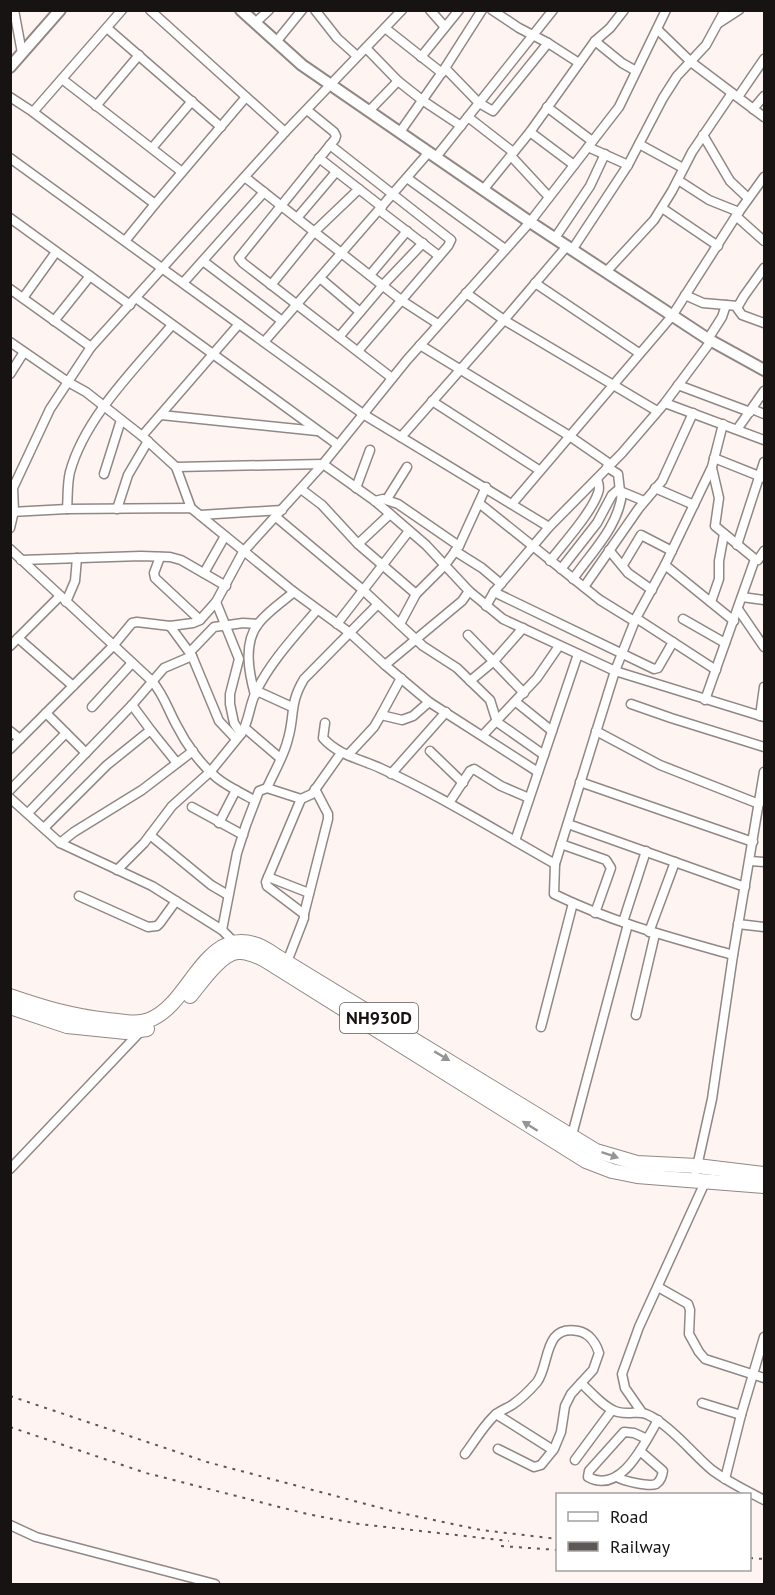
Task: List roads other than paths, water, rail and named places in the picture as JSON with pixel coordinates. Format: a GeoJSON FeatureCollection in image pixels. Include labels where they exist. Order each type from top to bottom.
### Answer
{"type":"FeatureCollection","features":[{"type":"Feature","properties":{"kind":"highway","name":"NH930D"},"geometry":{"type":"LineString","coordinates":[[235,947],[246,942],[259,945],[596,1151],[637,1163],[765,1186]]}},
{"type":"Feature","properties":{"kind":"highway","name":"NH930D"},"geometry":{"type":"LineString","coordinates":[[235,947],[265,960],[586,1161],[612,1171],[637,1176],[765,1174]]}},
{"type":"Feature","properties":{"kind":"highway"},"geometry":{"type":"LineString","coordinates":[[10,996],[71,1015],[133,1023],[142,1022],[165,1011],[216,950],[235,947]]}},
{"type":"Feature","properties":{"kind":"highway"},"geometry":{"type":"LineString","coordinates":[[10,1007],[67,1026],[126,1032],[156,1027],[167,1019],[235,947]]}},
{"type":"Feature","properties":{"kind":"street"},"geometry":{"type":"LineString","coordinates":[[10,67],[60,10]]}},
{"type":"Feature","properties":{"kind":"street"},"geometry":{"type":"LineString","coordinates":[[33,112],[122,10]]}},
{"type":"Feature","properties":{"kind":"street"},"geometry":{"type":"LineString","coordinates":[[150,10],[285,132]]}},
{"type":"Feature","properties":{"kind":"street"},"geometry":{"type":"LineString","coordinates":[[240,10],[302,65],[483,190],[710,340],[765,370]]}},
{"type":"Feature","properties":{"kind":"street"},"geometry":{"type":"LineString","coordinates":[[255,23],[269,10]]}},
{"type":"Feature","properties":{"kind":"street"},"geometry":{"type":"LineString","coordinates":[[276,42],[302,10]]}},
{"type":"Feature","properties":{"kind":"street"},"geometry":{"type":"LineString","coordinates":[[315,10],[337,38],[357,56]]}},
{"type":"Feature","properties":{"kind":"street"},"geometry":{"type":"LineString","coordinates":[[430,10],[446,27]]}},
{"type":"Feature","properties":{"kind":"street"},"geometry":{"type":"LineString","coordinates":[[421,57],[459,10]]}},
{"type":"Feature","properties":{"kind":"street"},"geometry":{"type":"LineString","coordinates":[[400,132],[444,70],[482,10]]}},
{"type":"Feature","properties":{"kind":"street"},"geometry":{"type":"LineString","coordinates":[[492,10],[579,63]]}},
{"type":"Feature","properties":{"kind":"street"},"geometry":{"type":"LineString","coordinates":[[264,342],[407,178],[461,126],[554,10]]}},
{"type":"Feature","properties":{"kind":"street"},"geometry":{"type":"LineString","coordinates":[[483,190],[530,132],[595,41],[610,28],[624,10]]}},
{"type":"Feature","properties":{"kind":"street"},"geometry":{"type":"LineString","coordinates":[[10,749],[113,646],[132,623],[170,626],[193,623],[200,620],[216,602],[243,552],[323,464],[420,345],[530,222],[619,107],[666,10]]}},
{"type":"Feature","properties":{"kind":"street"},"geometry":{"type":"LineString","coordinates":[[400,436],[535,283],[569,248],[628,165],[677,76],[706,45],[725,10]]}},
{"type":"Feature","properties":{"kind":"street"},"geometry":{"type":"LineString","coordinates":[[718,24],[739,10]]}},
{"type":"Feature","properties":{"kind":"street"},"geometry":{"type":"LineString","coordinates":[[16,12],[22,53]]}},
{"type":"Feature","properties":{"kind":"street"},"geometry":{"type":"LineString","coordinates":[[10,528],[12,487],[50,408],[91,347],[246,178],[285,132],[399,12]]}},
{"type":"Feature","properties":{"kind":"street"},"geometry":{"type":"LineString","coordinates":[[107,28],[221,127]]}},
{"type":"Feature","properties":{"kind":"street"},"geometry":{"type":"LineString","coordinates":[[385,28],[421,57],[444,70],[479,103],[490,110],[495,110],[548,43]]}},
{"type":"Feature","properties":{"kind":"street"},"geometry":{"type":"LineString","coordinates":[[657,29],[691,62],[765,117]]}},
{"type":"Feature","properties":{"kind":"street"},"geometry":{"type":"LineString","coordinates":[[595,41],[622,63],[636,71]]}},
{"type":"Feature","properties":{"kind":"street"},"geometry":{"type":"LineString","coordinates":[[366,48],[398,81],[461,126]]}},
{"type":"Feature","properties":{"kind":"street"},"geometry":{"type":"LineString","coordinates":[[96,106],[139,55]]}},
{"type":"Feature","properties":{"kind":"street"},"geometry":{"type":"LineString","coordinates":[[606,272],[654,220],[703,135],[765,59]]}},
{"type":"Feature","properties":{"kind":"street"},"geometry":{"type":"LineString","coordinates":[[62,79],[182,172]]}},
{"type":"Feature","properties":{"kind":"street"},"geometry":{"type":"LineString","coordinates":[[369,111],[398,81]]}},
{"type":"Feature","properties":{"kind":"street"},"geometry":{"type":"LineString","coordinates":[[753,109],[765,96]]}},
{"type":"Feature","properties":{"kind":"street"},"geometry":{"type":"LineString","coordinates":[[10,97],[155,204]]}},
{"type":"Feature","properties":{"kind":"street"},"geometry":{"type":"LineString","coordinates":[[125,241],[246,98]]}},
{"type":"Feature","properties":{"kind":"street"},"geometry":{"type":"LineString","coordinates":[[152,148],[192,101]]}},
{"type":"Feature","properties":{"kind":"street"},"geometry":{"type":"LineString","coordinates":[[548,107],[590,144],[628,165]]}},
{"type":"Feature","properties":{"kind":"street"},"geometry":{"type":"LineString","coordinates":[[307,110],[336,134],[335,139],[239,258],[392,378]]}},
{"type":"Feature","properties":{"kind":"street"},"geometry":{"type":"LineString","coordinates":[[468,117],[512,154],[549,197]]}},
{"type":"Feature","properties":{"kind":"street"},"geometry":{"type":"LineString","coordinates":[[530,132],[574,165]]}},
{"type":"Feature","properties":{"kind":"street"},"geometry":{"type":"LineString","coordinates":[[703,135],[730,181],[748,198]]}},
{"type":"Feature","properties":{"kind":"street"},"geometry":{"type":"LineString","coordinates":[[639,144],[683,168]]}},
{"type":"Feature","properties":{"kind":"street"},"geometry":{"type":"LineString","coordinates":[[330,145],[449,237],[450,243],[358,351]]}},
{"type":"Feature","properties":{"kind":"street"},"geometry":{"type":"LineString","coordinates":[[555,238],[590,186],[605,154]]}},
{"type":"Feature","properties":{"kind":"street"},"geometry":{"type":"LineString","coordinates":[[10,158],[363,414],[549,527]]}},
{"type":"Feature","properties":{"kind":"street"},"geometry":{"type":"LineString","coordinates":[[319,158],[439,256]]}},
{"type":"Feature","properties":{"kind":"street"},"geometry":{"type":"LineString","coordinates":[[297,218],[336,172]]}},
{"type":"Feature","properties":{"kind":"street"},"geometry":{"type":"LineString","coordinates":[[246,178],[401,300],[438,324]]}},
{"type":"Feature","properties":{"kind":"street"},"geometry":{"type":"LineString","coordinates":[[407,178],[505,249]]}},
{"type":"Feature","properties":{"kind":"street"},"geometry":{"type":"LineString","coordinates":[[678,180],[737,214],[765,241]]}},
{"type":"Feature","properties":{"kind":"street"},"geometry":{"type":"LineString","coordinates":[[512,504],[568,435],[672,315],[737,214],[763,180]]}},
{"type":"Feature","properties":{"kind":"street"},"geometry":{"type":"LineString","coordinates":[[271,285],[314,232],[359,189]]}},
{"type":"Feature","properties":{"kind":"street"},"geometry":{"type":"LineString","coordinates":[[183,283],[264,192]]}},
{"type":"Feature","properties":{"kind":"street"},"geometry":{"type":"LineString","coordinates":[[662,208],[718,246]]}},
{"type":"Feature","properties":{"kind":"street"},"geometry":{"type":"LineString","coordinates":[[10,218],[90,276],[172,325],[338,445]]}},
{"type":"Feature","properties":{"kind":"street"},"geometry":{"type":"LineString","coordinates":[[369,275],[407,231]]}},
{"type":"Feature","properties":{"kind":"street"},"geometry":{"type":"LineString","coordinates":[[339,337],[383,285],[423,243]]}},
{"type":"Feature","properties":{"kind":"street"},"geometry":{"type":"LineString","coordinates":[[23,298],[56,252]]}},
{"type":"Feature","properties":{"kind":"street"},"geometry":{"type":"LineString","coordinates":[[203,261],[282,321]]}},
{"type":"Feature","properties":{"kind":"street"},"geometry":{"type":"LineString","coordinates":[[765,268],[738,306],[738,311],[742,315],[765,323]]}},
{"type":"Feature","properties":{"kind":"street"},"geometry":{"type":"LineString","coordinates":[[54,321],[90,276]]}},
{"type":"Feature","properties":{"kind":"street"},"geometry":{"type":"LineString","coordinates":[[320,278],[360,312]]}},
{"type":"Feature","properties":{"kind":"street"},"geometry":{"type":"LineString","coordinates":[[754,281],[765,283]]}},
{"type":"Feature","properties":{"kind":"street"},"geometry":{"type":"LineString","coordinates":[[535,283],[639,353]]}},
{"type":"Feature","properties":{"kind":"street"},"geometry":{"type":"LineString","coordinates":[[10,289],[91,347]]}},
{"type":"Feature","properties":{"kind":"street"},"geometry":{"type":"LineString","coordinates":[[466,293],[504,320],[657,411]]}},
{"type":"Feature","properties":{"kind":"street"},"geometry":{"type":"LineString","coordinates":[[685,295],[703,303],[738,306]]}},
{"type":"Feature","properties":{"kind":"street"},"geometry":{"type":"LineString","coordinates":[[486,606],[494,592],[549,527],[622,453],[665,403],[710,340],[726,305]]}},
{"type":"Feature","properties":{"kind":"street"},"geometry":{"type":"LineString","coordinates":[[117,508],[128,475],[145,439],[161,414],[239,324]]}},
{"type":"Feature","properties":{"kind":"street"},"geometry":{"type":"LineString","coordinates":[[67,509],[73,463],[87,433],[104,406],[172,325]]}},
{"type":"Feature","properties":{"kind":"street"},"geometry":{"type":"LineString","coordinates":[[10,342],[86,392],[176,467],[191,508]]}},
{"type":"Feature","properties":{"kind":"street"},"geometry":{"type":"LineString","coordinates":[[420,345],[568,435],[618,474],[620,491],[616,516],[573,579]]}},
{"type":"Feature","properties":{"kind":"street"},"geometry":{"type":"LineString","coordinates":[[10,374],[24,352]]}},
{"type":"Feature","properties":{"kind":"street"},"geometry":{"type":"LineString","coordinates":[[678,385],[765,414]]}},
{"type":"Feature","properties":{"kind":"street"},"geometry":{"type":"LineString","coordinates":[[738,428],[765,391]]}},
{"type":"Feature","properties":{"kind":"street"},"geometry":{"type":"LineString","coordinates":[[432,401],[539,470]]}},
{"type":"Feature","properties":{"kind":"street"},"geometry":{"type":"LineString","coordinates":[[665,403],[738,428],[765,440]]}},
{"type":"Feature","properties":{"kind":"street"},"geometry":{"type":"LineString","coordinates":[[584,587],[644,501],[666,474],[693,413]]}},
{"type":"Feature","properties":{"kind":"street"},"geometry":{"type":"LineString","coordinates":[[161,414],[318,431]]}},
{"type":"Feature","properties":{"kind":"street"},"geometry":{"type":"LineString","coordinates":[[104,474],[121,420]]}},
{"type":"Feature","properties":{"kind":"street"},"geometry":{"type":"LineString","coordinates":[[723,424],[713,463],[672,551],[635,620],[615,671],[555,864],[554,894],[595,913],[652,933],[733,955]]}},
{"type":"Feature","properties":{"kind":"street"},"geometry":{"type":"LineString","coordinates":[[356,488],[370,450]]}},
{"type":"Feature","properties":{"kind":"street"},"geometry":{"type":"LineString","coordinates":[[737,545],[762,478],[765,462]]}},
{"type":"Feature","properties":{"kind":"street"},"geometry":{"type":"LineString","coordinates":[[713,463],[762,478]]}},
{"type":"Feature","properties":{"kind":"street"},"geometry":{"type":"LineString","coordinates":[[713,463],[719,498],[714,523],[717,529],[759,560]]}},
{"type":"Feature","properties":{"kind":"street"},"geometry":{"type":"LineString","coordinates":[[176,467],[323,464],[375,501],[445,565],[469,591],[503,619],[615,671],[762,717],[765,687]]}},
{"type":"Feature","properties":{"kind":"street"},"geometry":{"type":"LineString","coordinates":[[387,499],[407,467]]}},
{"type":"Feature","properties":{"kind":"street"},"geometry":{"type":"LineString","coordinates":[[550,561],[598,494],[597,479]]}},
{"type":"Feature","properties":{"kind":"street"},"geometry":{"type":"LineString","coordinates":[[400,624],[416,594],[445,565],[457,549],[486,487]]}},
{"type":"Feature","properties":{"kind":"street"},"geometry":{"type":"LineString","coordinates":[[655,488],[694,505]]}},
{"type":"Feature","properties":{"kind":"street"},"geometry":{"type":"LineString","coordinates":[[301,489],[322,506],[382,566],[416,594]]}},
{"type":"Feature","properties":{"kind":"street"},"geometry":{"type":"LineString","coordinates":[[561,569],[597,523],[612,495],[620,491],[644,501]]}},
{"type":"Feature","properties":{"kind":"street"},"geometry":{"type":"LineString","coordinates":[[375,501],[387,499],[398,504],[501,584]]}},
{"type":"Feature","properties":{"kind":"street"},"geometry":{"type":"LineString","coordinates":[[478,503],[584,587],[716,670]]}},
{"type":"Feature","properties":{"kind":"street"},"geometry":{"type":"LineString","coordinates":[[12,511],[191,508],[243,552],[350,633],[429,702],[538,772]]}},
{"type":"Feature","properties":{"kind":"street"},"geometry":{"type":"LineString","coordinates":[[200,514],[279,514],[423,646],[447,660],[490,700],[497,722],[544,755]]}},
{"type":"Feature","properties":{"kind":"street"},"geometry":{"type":"LineString","coordinates":[[358,544],[390,514]]}},
{"type":"Feature","properties":{"kind":"street"},"geometry":{"type":"LineString","coordinates":[[337,624],[409,531]]}},
{"type":"Feature","properties":{"kind":"street"},"geometry":{"type":"LineString","coordinates":[[711,602],[719,579],[719,561],[724,534]]}},
{"type":"Feature","properties":{"kind":"street"},"geometry":{"type":"LineString","coordinates":[[623,565],[641,535],[672,551]]}},
{"type":"Feature","properties":{"kind":"street"},"geometry":{"type":"LineString","coordinates":[[204,573],[225,536]]}},
{"type":"Feature","properties":{"kind":"street"},"geometry":{"type":"LineString","coordinates":[[10,549],[152,681],[166,700],[177,726],[193,751],[211,771],[219,779],[254,800]]}},
{"type":"Feature","properties":{"kind":"street"},"geometry":{"type":"LineString","coordinates":[[609,550],[635,579],[652,590]]}},
{"type":"Feature","properties":{"kind":"street"},"geometry":{"type":"LineString","coordinates":[[705,700],[742,597],[765,551]]}},
{"type":"Feature","properties":{"kind":"street"},"geometry":{"type":"LineString","coordinates":[[21,560],[160,557],[181,560],[226,586]]}},
{"type":"Feature","properties":{"kind":"street"},"geometry":{"type":"LineString","coordinates":[[160,557],[154,573],[155,578],[200,620]]}},
{"type":"Feature","properties":{"kind":"street"},"geometry":{"type":"LineString","coordinates":[[10,646],[63,599],[75,580],[77,558]]}},
{"type":"Feature","properties":{"kind":"street"},"geometry":{"type":"LineString","coordinates":[[665,565],[734,621]]}},
{"type":"Feature","properties":{"kind":"street"},"geometry":{"type":"LineString","coordinates":[[385,665],[462,601],[469,591]]}},
{"type":"Feature","properties":{"kind":"street"},"geometry":{"type":"LineString","coordinates":[[256,693],[248,654],[251,639],[258,624],[294,592]]}},
{"type":"Feature","properties":{"kind":"street"},"geometry":{"type":"LineString","coordinates":[[494,592],[657,669],[673,642]]}},
{"type":"Feature","properties":{"kind":"street"},"geometry":{"type":"LineString","coordinates":[[742,597],[765,600]]}},
{"type":"Feature","properties":{"kind":"street"},"geometry":{"type":"LineString","coordinates":[[216,602],[239,659],[230,694],[230,704],[234,723],[241,734]]}},
{"type":"Feature","properties":{"kind":"street"},"geometry":{"type":"LineString","coordinates":[[267,788],[288,740],[292,707],[304,680],[378,604]]}},
{"type":"Feature","properties":{"kind":"street"},"geometry":{"type":"LineString","coordinates":[[738,609],[765,647]]}},
{"type":"Feature","properties":{"kind":"street"},"geometry":{"type":"LineString","coordinates":[[117,870],[150,835],[172,806],[211,771],[241,734],[256,693],[289,643],[317,610]]}},
{"type":"Feature","properties":{"kind":"street"},"geometry":{"type":"LineString","coordinates":[[683,619],[725,643]]}},
{"type":"Feature","properties":{"kind":"street"},"geometry":{"type":"LineString","coordinates":[[28,813],[168,665],[191,654],[214,627],[243,623],[258,624]]}},
{"type":"Feature","properties":{"kind":"street"},"geometry":{"type":"LineString","coordinates":[[170,626],[191,654],[219,721],[280,758]]}},
{"type":"Feature","properties":{"kind":"street"},"geometry":{"type":"LineString","coordinates":[[470,681],[494,661],[523,628]]}},
{"type":"Feature","properties":{"kind":"street"},"geometry":{"type":"LineString","coordinates":[[468,635],[524,693]]}},
{"type":"Feature","properties":{"kind":"street"},"geometry":{"type":"LineString","coordinates":[[18,638],[73,686]]}},
{"type":"Feature","properties":{"kind":"street"},"geometry":{"type":"LineString","coordinates":[[483,735],[524,693],[559,646]]}},
{"type":"Feature","properties":{"kind":"street"},"geometry":{"type":"LineString","coordinates":[[515,841],[578,654]]}},
{"type":"Feature","properties":{"kind":"street"},"geometry":{"type":"LineString","coordinates":[[92,707],[132,663]]}},
{"type":"Feature","properties":{"kind":"street"},"geometry":{"type":"LineString","coordinates":[[222,930],[243,834],[259,791],[267,788],[301,799],[312,794],[344,754],[375,727],[401,678]]}},
{"type":"Feature","properties":{"kind":"street"},"geometry":{"type":"LineString","coordinates":[[256,693],[292,707]]}},
{"type":"Feature","properties":{"kind":"street"},"geometry":{"type":"LineString","coordinates":[[381,715],[402,720],[413,716],[429,702]]}},
{"type":"Feature","properties":{"kind":"street"},"geometry":{"type":"LineString","coordinates":[[516,702],[552,731]]}},
{"type":"Feature","properties":{"kind":"street"},"geometry":{"type":"LineString","coordinates":[[631,704],[765,747]]}},
{"type":"Feature","properties":{"kind":"street"},"geometry":{"type":"LineString","coordinates":[[132,705],[177,763]]}},
{"type":"Feature","properties":{"kind":"street"},"geometry":{"type":"LineString","coordinates":[[391,774],[446,712]]}},
{"type":"Feature","properties":{"kind":"street"},"geometry":{"type":"LineString","coordinates":[[46,713],[86,753]]}},
{"type":"Feature","properties":{"kind":"street"},"geometry":{"type":"LineString","coordinates":[[325,723],[323,738],[344,754],[449,803],[555,864]]}},
{"type":"Feature","properties":{"kind":"street"},"geometry":{"type":"LineString","coordinates":[[10,730],[20,740]]}},
{"type":"Feature","properties":{"kind":"street"},"geometry":{"type":"LineString","coordinates":[[596,731],[660,765],[759,804]]}},
{"type":"Feature","properties":{"kind":"street"},"geometry":{"type":"LineString","coordinates":[[44,828],[107,765],[134,742],[148,732],[152,732]]}},
{"type":"Feature","properties":{"kind":"street"},"geometry":{"type":"LineString","coordinates":[[10,790],[66,733]]}},
{"type":"Feature","properties":{"kind":"street"},"geometry":{"type":"LineString","coordinates":[[60,843],[142,790],[193,751]]}},
{"type":"Feature","properties":{"kind":"street"},"geometry":{"type":"LineString","coordinates":[[430,751],[463,783]]}},
{"type":"Feature","properties":{"kind":"street"},"geometry":{"type":"LineString","coordinates":[[449,803],[470,771],[474,769],[501,786],[529,798]]}},
{"type":"Feature","properties":{"kind":"street"},"geometry":{"type":"LineString","coordinates":[[765,772],[738,924],[699,1175],[658,1287],[639,1327],[622,1374],[625,1388],[641,1411],[670,1429],[711,1469],[765,1500]]}},
{"type":"Feature","properties":{"kind":"street"},"geometry":{"type":"LineString","coordinates":[[580,782],[753,842]]}},
{"type":"Feature","properties":{"kind":"street"},"geometry":{"type":"LineString","coordinates":[[287,962],[304,918],[328,819],[328,814],[315,789]]}},
{"type":"Feature","properties":{"kind":"street"},"geometry":{"type":"LineString","coordinates":[[219,823],[236,790]]}},
{"type":"Feature","properties":{"kind":"street"},"geometry":{"type":"LineString","coordinates":[[10,798],[60,843],[152,886],[222,930],[235,947]]}},
{"type":"Feature","properties":{"kind":"street"},"geometry":{"type":"LineString","coordinates":[[301,799],[266,882],[267,886],[304,914]]}},
{"type":"Feature","properties":{"kind":"street"},"geometry":{"type":"LineString","coordinates":[[192,807],[243,834]]}},
{"type":"Feature","properties":{"kind":"street"},"geometry":{"type":"LineString","coordinates":[[568,824],[745,887]]}},
{"type":"Feature","properties":{"kind":"street"},"geometry":{"type":"LineString","coordinates":[[150,835],[204,879],[228,895]]}},
{"type":"Feature","properties":{"kind":"street"},"geometry":{"type":"LineString","coordinates":[[561,844],[606,860],[610,864],[611,868],[595,913]]}},
{"type":"Feature","properties":{"kind":"street"},"geometry":{"type":"LineString","coordinates":[[572,1136],[625,923],[646,851]]}},
{"type":"Feature","properties":{"kind":"street"},"geometry":{"type":"LineString","coordinates":[[750,861],[765,862]]}},
{"type":"Feature","properties":{"kind":"street"},"geometry":{"type":"LineString","coordinates":[[636,1015],[652,933],[675,862]]}},
{"type":"Feature","properties":{"kind":"street"},"geometry":{"type":"LineString","coordinates":[[268,877],[309,893]]}},
{"type":"Feature","properties":{"kind":"street"},"geometry":{"type":"LineString","coordinates":[[79,896],[148,927],[160,923],[176,901]]}},
{"type":"Feature","properties":{"kind":"street"},"geometry":{"type":"LineString","coordinates":[[541,1026],[573,903]]}},
{"type":"Feature","properties":{"kind":"street"},"geometry":{"type":"LineString","coordinates":[[738,924],[765,927]]}},
{"type":"Feature","properties":{"kind":"street"},"geometry":{"type":"LineString","coordinates":[[10,1169],[141,1031]]}},
{"type":"Feature","properties":{"kind":"street"},"geometry":{"type":"LineString","coordinates":[[658,1287],[688,1304],[691,1313],[689,1334],[699,1353],[705,1359],[765,1378]]}},
{"type":"Feature","properties":{"kind":"street"},"geometry":{"type":"LineString","coordinates":[[465,1454],[496,1414],[512,1405],[536,1383],[544,1369],[549,1346],[554,1338],[571,1330],[585,1334],[597,1346],[598,1361],[571,1394],[561,1432],[553,1450],[541,1465],[536,1467],[498,1449]]}},
{"type":"Feature","properties":{"kind":"street"},"geometry":{"type":"LineString","coordinates":[[725,1479],[741,1415],[765,1336]]}},
{"type":"Feature","properties":{"kind":"street"},"geometry":{"type":"LineString","coordinates":[[581,1383],[612,1410],[641,1411]]}},
{"type":"Feature","properties":{"kind":"street"},"geometry":{"type":"LineString","coordinates":[[702,1403],[741,1415]]}},
{"type":"Feature","properties":{"kind":"street"},"geometry":{"type":"LineString","coordinates":[[575,1460],[612,1410]]}},
{"type":"Feature","properties":{"kind":"street"},"geometry":{"type":"LineString","coordinates":[[496,1414],[553,1450]]}},
{"type":"Feature","properties":{"kind":"street"},"geometry":{"type":"LineString","coordinates":[[647,1439],[634,1433],[624,1432],[587,1475],[603,1482],[617,1477],[640,1451],[647,1439],[658,1420]]}},
{"type":"Feature","properties":{"kind":"street"},"geometry":{"type":"LineString","coordinates":[[617,1477],[626,1481],[653,1485],[658,1481],[663,1471],[640,1451]]}},
{"type":"Feature","properties":{"kind":"street"},"geometry":{"type":"LineString","coordinates":[[10,1525],[36,1537],[215,1584]]}},
{"type":"Feature","properties":{"kind":"railway"},"geometry":{"type":"LineString","coordinates":[[10,1396],[207,1462],[396,1512],[481,1530],[556,1539]]}},
{"type":"Feature","properties":{"kind":"railway"},"geometry":{"type":"LineString","coordinates":[[10,1427],[146,1473],[307,1514],[359,1524],[509,1541]]}},
{"type":"Feature","properties":{"kind":"railway"},"geometry":{"type":"LineString","coordinates":[[501,1546],[556,1550]]}},
{"type":"Feature","properties":{"kind":"railway"},"geometry":{"type":"LineString","coordinates":[[751,1558],[764,1559]]}}]}
